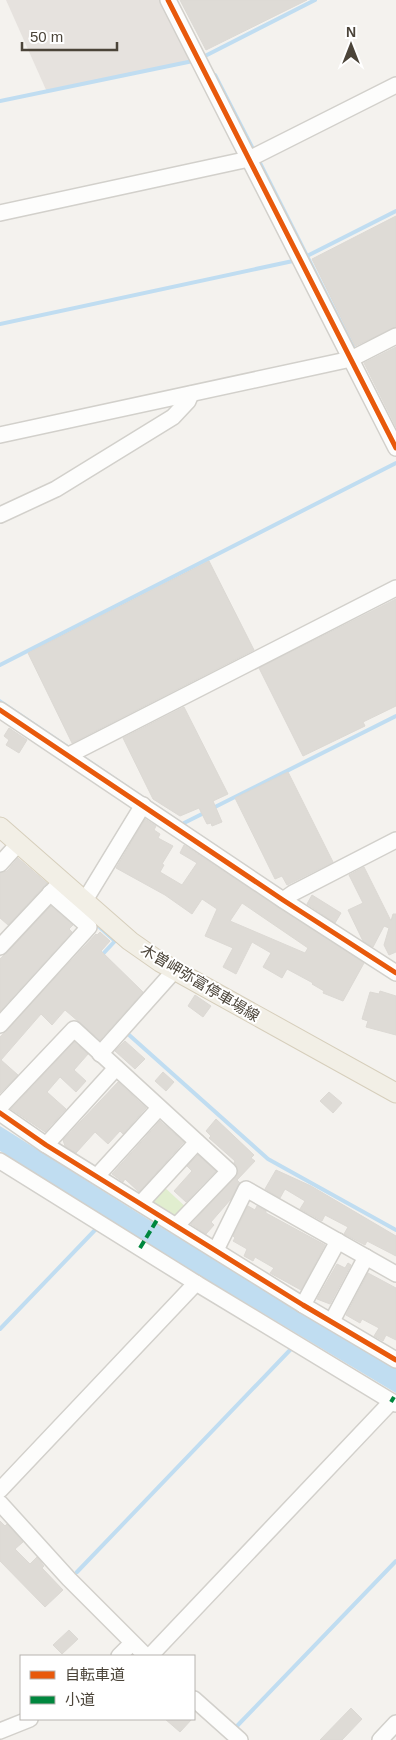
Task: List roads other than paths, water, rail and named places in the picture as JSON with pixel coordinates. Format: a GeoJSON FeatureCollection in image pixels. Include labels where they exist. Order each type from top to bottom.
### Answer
{"type":"FeatureCollection","features":[{"type":"Feature","properties":{"kind":"main road","name":"木曽岬弥富停車場線"},"geometry":{"type":"LineString","coordinates":[[0,827],[19,844],[56,887],[80,908],[174,971],[396,1093]]}},
{"type":"Feature","properties":{"kind":"street"},"geometry":{"type":"LineString","coordinates":[[168,0],[396,448]]}},
{"type":"Feature","properties":{"kind":"street"},"geometry":{"type":"LineString","coordinates":[[0,213],[249,159],[396,85]]}},
{"type":"Feature","properties":{"kind":"street"},"geometry":{"type":"LineString","coordinates":[[0,435],[351,359],[396,336]]}},
{"type":"Feature","properties":{"kind":"street"},"geometry":{"type":"LineString","coordinates":[[0,515],[56,489],[173,417],[191,394]]}},
{"type":"Feature","properties":{"kind":"street"},"geometry":{"type":"LineString","coordinates":[[73,753],[396,588]]}},
{"type":"Feature","properties":{"kind":"street"},"geometry":{"type":"LineString","coordinates":[[0,710],[73,753],[142,805],[287,897],[396,974]]}},
{"type":"Feature","properties":{"kind":"street"},"geometry":{"type":"LineString","coordinates":[[0,1025],[89,927],[80,908],[142,805]]}},
{"type":"Feature","properties":{"kind":"street"},"geometry":{"type":"LineString","coordinates":[[287,897],[396,840]]}},
{"type":"Feature","properties":{"kind":"street"},"geometry":{"type":"LineString","coordinates":[[0,864],[19,844]]}},
{"type":"Feature","properties":{"kind":"street"},"geometry":{"type":"LineString","coordinates":[[0,947],[56,887]]}},
{"type":"Feature","properties":{"kind":"street"},"geometry":{"type":"LineString","coordinates":[[100,1054],[174,971]]}},
{"type":"Feature","properties":{"kind":"street"},"geometry":{"type":"LineString","coordinates":[[0,1107],[74,1030],[229,1171],[177,1225]]}},
{"type":"Feature","properties":{"kind":"street"},"geometry":{"type":"LineString","coordinates":[[46,1145],[116,1068]]}},
{"type":"Feature","properties":{"kind":"street"},"geometry":{"type":"LineString","coordinates":[[97,1176],[159,1108]]}},
{"type":"Feature","properties":{"kind":"street"},"geometry":{"type":"LineString","coordinates":[[0,1113],[46,1145],[303,1305],[396,1360]]}},
{"type":"Feature","properties":{"kind":"street"},"geometry":{"type":"LineString","coordinates":[[141,1203],[197,1142]]}},
{"type":"Feature","properties":{"kind":"street"},"geometry":{"type":"LineString","coordinates":[[1,1164],[394,1403],[151,1655]]}},
{"type":"Feature","properties":{"kind":"street"},"geometry":{"type":"LineString","coordinates":[[216,1250],[246,1189],[396,1274]]}},
{"type":"Feature","properties":{"kind":"street"},"geometry":{"type":"LineString","coordinates":[[303,1305],[338,1241]]}},
{"type":"Feature","properties":{"kind":"street"},"geometry":{"type":"LineString","coordinates":[[332,1321],[366,1257]]}},
{"type":"Feature","properties":{"kind":"street"},"geometry":{"type":"LineString","coordinates":[[0,1490],[196,1283]]}},
{"type":"Feature","properties":{"kind":"street"},"geometry":{"type":"LineString","coordinates":[[0,1503],[131,1644],[145,1655]]}},
{"type":"Feature","properties":{"kind":"street"},"geometry":{"type":"LineString","coordinates":[[120,1655],[131,1644]]}},
{"type":"Feature","properties":{"kind":"street"},"geometry":{"type":"LineString","coordinates":[[195,1700],[240,1740]]}},
{"type":"Feature","properties":{"kind":"street"},"geometry":{"type":"LineString","coordinates":[[0,1731],[28,1720]]}},
{"type":"Feature","properties":{"kind":"street"},"geometry":{"type":"LineString","coordinates":[[380,1740],[396,1723]]}},
{"type":"Feature","properties":{"kind":"water"},"geometry":{"type":"Polygon","coordinates":[[[0,699],[375,952],[396,964],[396,968],[0,704],[0,699]]]}},
{"type":"Feature","properties":{"kind":"water"},"geometry":{"type":"Polygon","coordinates":[[[0,1126],[146,1218],[396,1369],[396,1393],[152,1247],[0,1151],[0,1126]]]}},
{"type":"Feature","properties":{"kind":"waterway"},"geometry":{"type":"LineString","coordinates":[[205,56],[315,0]]}},
{"type":"Feature","properties":{"kind":"waterway"},"geometry":{"type":"LineString","coordinates":[[0,101],[193,61]]}},
{"type":"Feature","properties":{"kind":"waterway"},"geometry":{"type":"LineString","coordinates":[[215,75],[253,149]]}},
{"type":"Feature","properties":{"kind":"waterway"},"geometry":{"type":"LineString","coordinates":[[259,161],[355,351]]}},
{"type":"Feature","properties":{"kind":"waterway"},"geometry":{"type":"LineString","coordinates":[[307,256],[396,211]]}},
{"type":"Feature","properties":{"kind":"waterway"},"geometry":{"type":"LineString","coordinates":[[0,324],[293,261]]}},
{"type":"Feature","properties":{"kind":"waterway"},"geometry":{"type":"LineString","coordinates":[[0,665],[396,463]]}},
{"type":"Feature","properties":{"kind":"waterway"},"geometry":{"type":"LineString","coordinates":[[213,808],[396,716]]}},
{"type":"Feature","properties":{"kind":"waterway"},"geometry":{"type":"LineString","coordinates":[[184,823],[204,813]]}},
{"type":"Feature","properties":{"kind":"waterway"},"geometry":{"type":"LineString","coordinates":[[94,922],[115,941],[101,956]]}},
{"type":"Feature","properties":{"kind":"waterway"},"geometry":{"type":"LineString","coordinates":[[128,1034],[268,1159],[396,1230]]}},
{"type":"Feature","properties":{"kind":"waterway"},"geometry":{"type":"LineString","coordinates":[[0,1329],[96,1229]]}},
{"type":"Feature","properties":{"kind":"waterway"},"geometry":{"type":"LineString","coordinates":[[77,1572],[291,1349]]}},
{"type":"Feature","properties":{"kind":"waterway"},"geometry":{"type":"LineString","coordinates":[[237,1726],[396,1561]]}}]}
